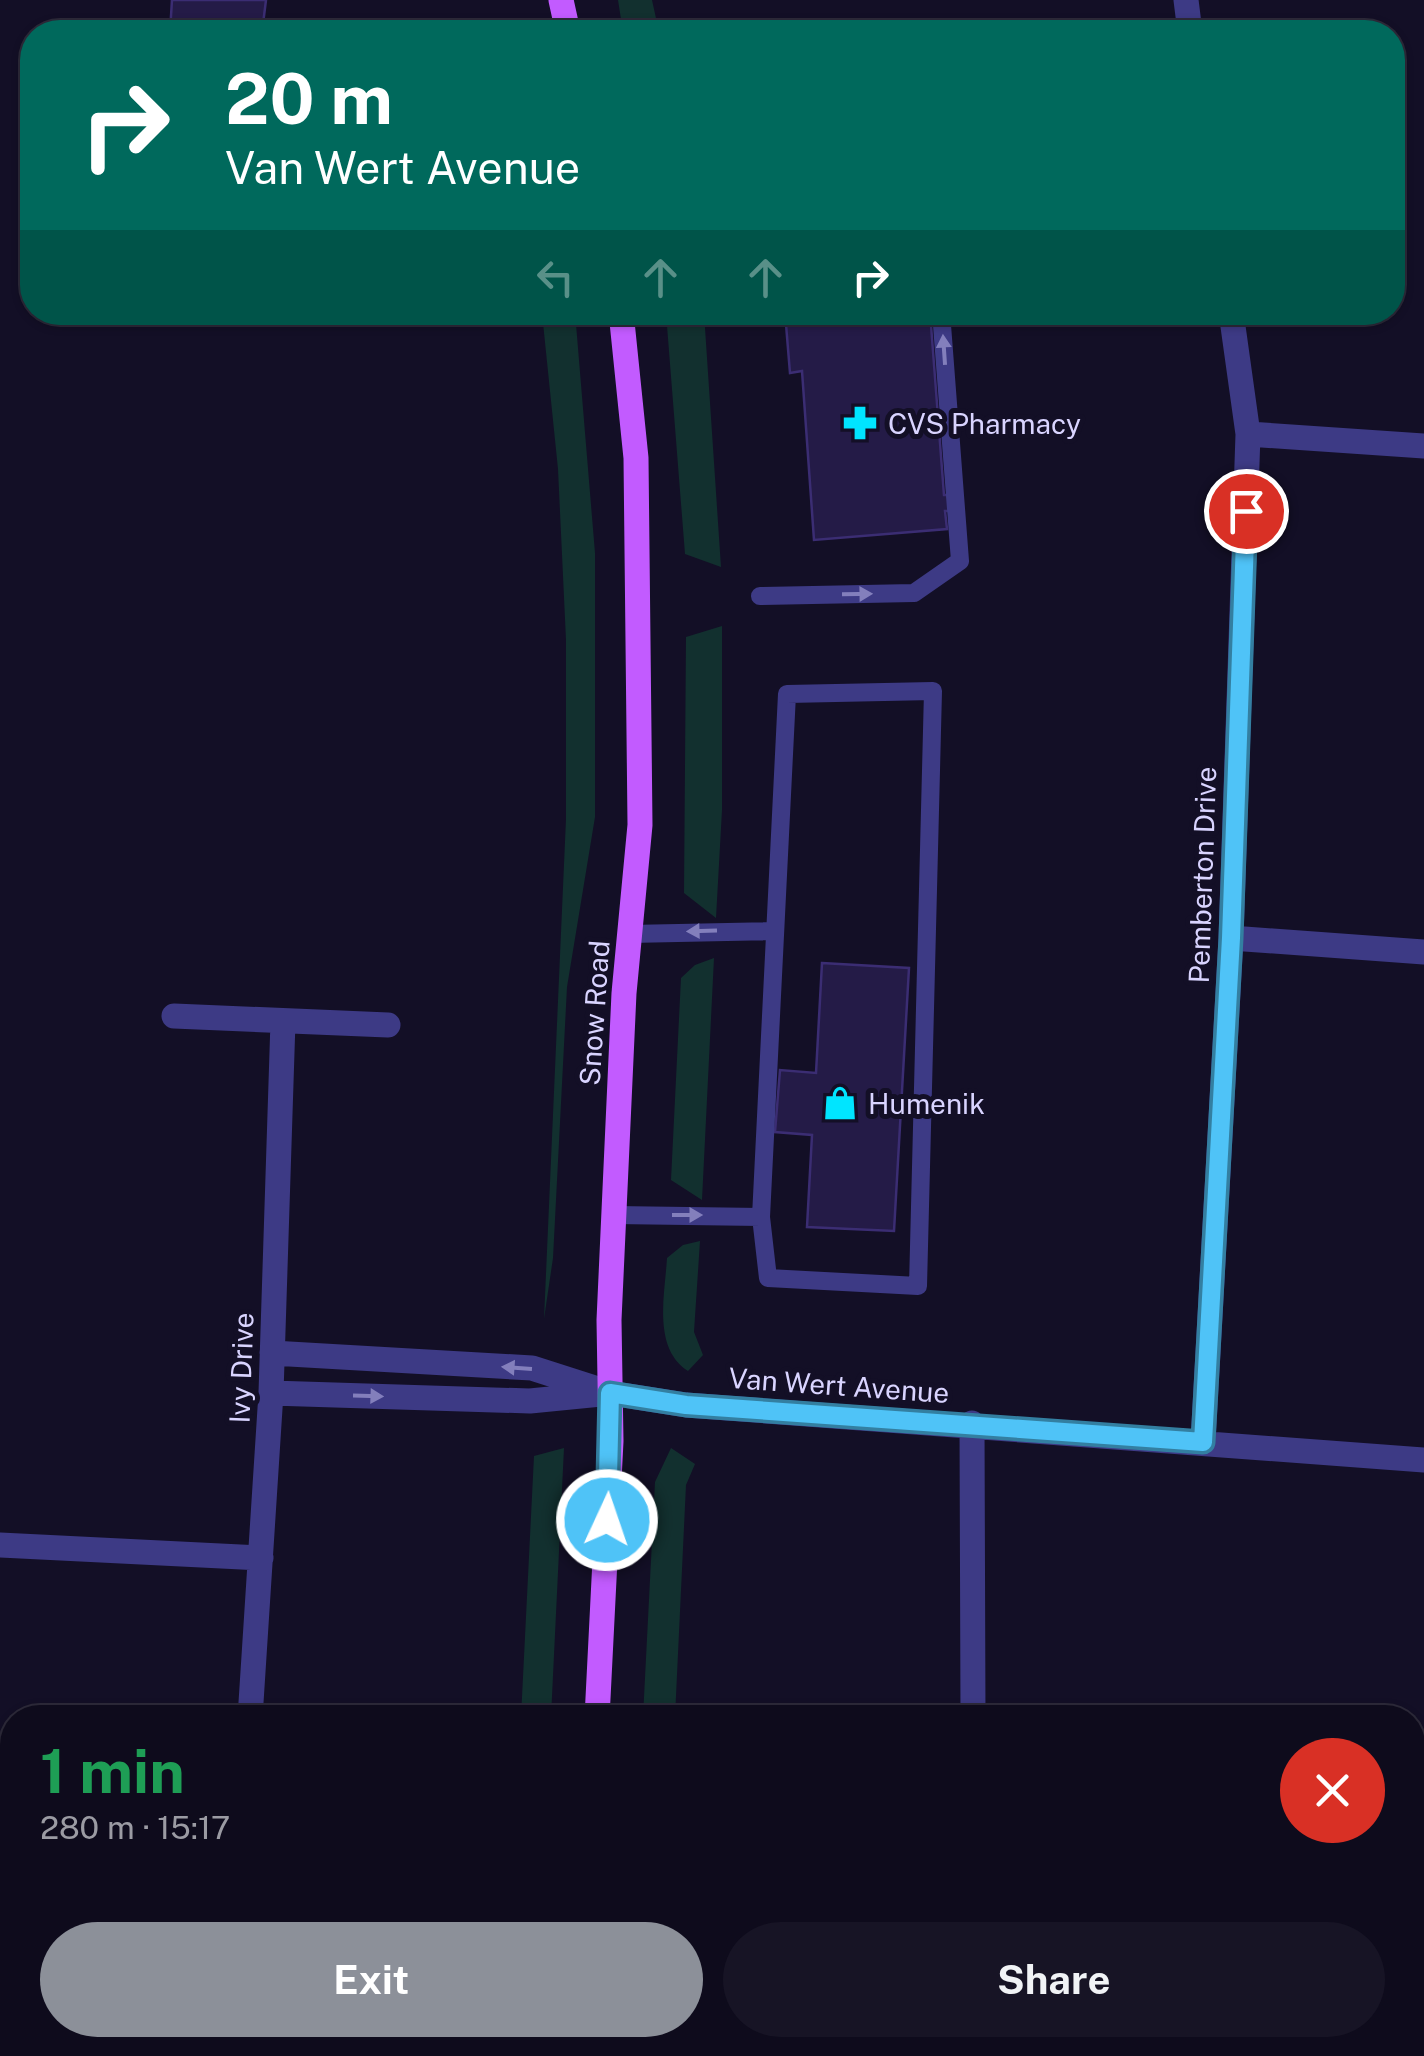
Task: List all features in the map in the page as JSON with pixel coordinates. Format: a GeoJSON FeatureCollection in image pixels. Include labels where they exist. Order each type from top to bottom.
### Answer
{"type":"FeatureCollection","features":[{"type":"Feature","properties":{"kind":"main road","name":"Snow Road"},"geometry":{"type":"LineString","coordinates":[[598,1705],[614,1216],[629,934],[640,825],[636,458],[622,325]]}},
{"type":"Feature","properties":{"kind":"street","name":"Pemberton Drive"},"geometry":{"type":"LineString","coordinates":[[1203,1442],[1231,938],[1248,434],[1233,325]]}},
{"type":"Feature","properties":{"kind":"street"},"geometry":{"type":"LineString","coordinates":[[1248,434],[1424,446]]}},
{"type":"Feature","properties":{"kind":"street"},"geometry":{"type":"LineString","coordinates":[[1231,938],[1424,952]]}},
{"type":"Feature","properties":{"kind":"street"},"geometry":{"type":"LineString","coordinates":[[174,1016],[388,1026]]}},
{"type":"Feature","properties":{"kind":"street","name":"Ivy Drive"},"geometry":{"type":"LineString","coordinates":[[251,1705],[271,1393],[283,1021]]}},
{"type":"Feature","properties":{"kind":"street","name":"Van Wert Avenue"},"geometry":{"type":"LineString","coordinates":[[272,1353],[532,1368],[610,1393],[686,1405],[1424,1460]]}},
{"type":"Feature","properties":{"kind":"street","name":"Van Wert Avenue"},"geometry":{"type":"LineString","coordinates":[[271,1393],[530,1401],[610,1393]]}},
{"type":"Feature","properties":{"kind":"street"},"geometry":{"type":"LineString","coordinates":[[972,1424],[974,1705]]}},
{"type":"Feature","properties":{"kind":"street"},"geometry":{"type":"LineString","coordinates":[[0,1544],[260,1558]]}},
{"type":"Feature","properties":{"kind":"lane"},"geometry":{"type":"LineString","coordinates":[[760,596],[914,592],[960,561],[942,325]]}},
{"type":"Feature","properties":{"kind":"lane"},"geometry":{"type":"LineString","coordinates":[[933,691],[918,1286],[768,1278],[761,1217],[775,932],[787,694],[933,691]]}},
{"type":"Feature","properties":{"kind":"lane"},"geometry":{"type":"LineString","coordinates":[[629,934],[775,932]]}},
{"type":"Feature","properties":{"kind":"lane"},"geometry":{"type":"LineString","coordinates":[[614,1216],[761,1217]]}},
{"type":"Feature","properties":{"kind":"green space"},"geometry":{"type":"Polygon","coordinates":[[[618,0],[652,0],[656,20],[621,20],[618,0]]]}},
{"type":"Feature","properties":{"kind":"green space"},"geometry":{"type":"Polygon","coordinates":[[[543,325],[576,325],[595,553],[595,817],[567,987],[553,1258],[544,1319],[566,819],[566,640],[558,469],[543,325]]]}},
{"type":"Feature","properties":{"kind":"green space"},"geometry":{"type":"Polygon","coordinates":[[[667,325],[705,325],[721,567],[685,554],[667,325]]]}},
{"type":"Feature","properties":{"kind":"green space"},"geometry":{"type":"Polygon","coordinates":[[[722,626],[722,810],[716,918],[684,893],[686,637],[722,626]]]}},
{"type":"Feature","properties":{"kind":"green space"},"geometry":{"type":"Polygon","coordinates":[[[714,958],[702,1200],[671,1180],[681,978],[695,965],[714,958]]]}},
{"type":"Feature","properties":{"kind":"green space"},"geometry":{"type":"Polygon","coordinates":[[[700,1241],[694,1332],[703,1355],[688,1371],[669,1349],[665,1335],[667,1258],[683,1245],[700,1241]]]}},
{"type":"Feature","properties":{"kind":"green space"},"geometry":{"type":"Polygon","coordinates":[[[564,1448],[552,1705],[522,1705],[534,1456],[564,1448]]]}},
{"type":"Feature","properties":{"kind":"green space"},"geometry":{"type":"Polygon","coordinates":[[[671,1448],[695,1464],[686,1485],[676,1705],[644,1705],[655,1482],[671,1448]]]}},
{"type":"Feature","properties":{"kind":"building"},"geometry":{"type":"Polygon","coordinates":[[[172,0],[266,0],[264,20],[171,20],[172,0]]]}},
{"type":"Feature","properties":{"kind":"building"},"geometry":{"type":"Polygon","coordinates":[[[786,325],[931,325],[944,495],[951,495],[952,511],[945,511],[947,529],[814,540],[802,371],[790,373],[786,325]]]}},
{"type":"Feature","properties":{"kind":"building","name":"Humenik"},"geometry":{"type":"Polygon","coordinates":[[[822,963],[909,968],[894,1231],[807,1227],[812,1135],[775,1132],[780,1070],[816,1073],[822,963]]]}},
{"type":"Feature","properties":{"kind":"place","name":"CVS Pharmacy"},"geometry":{"type":"Point","coordinates":[860,423]}},
{"type":"Feature","properties":{"kind":"place","name":"Humenik"},"geometry":{"type":"Point","coordinates":[840,1103]}},
{"type":"Feature","properties":{"kind":"route"},"geometry":{"type":"LineString","coordinates":[[607,1520],[610,1393],[686,1405],[1203,1442],[1231,938],[1246,511]]}}]}
